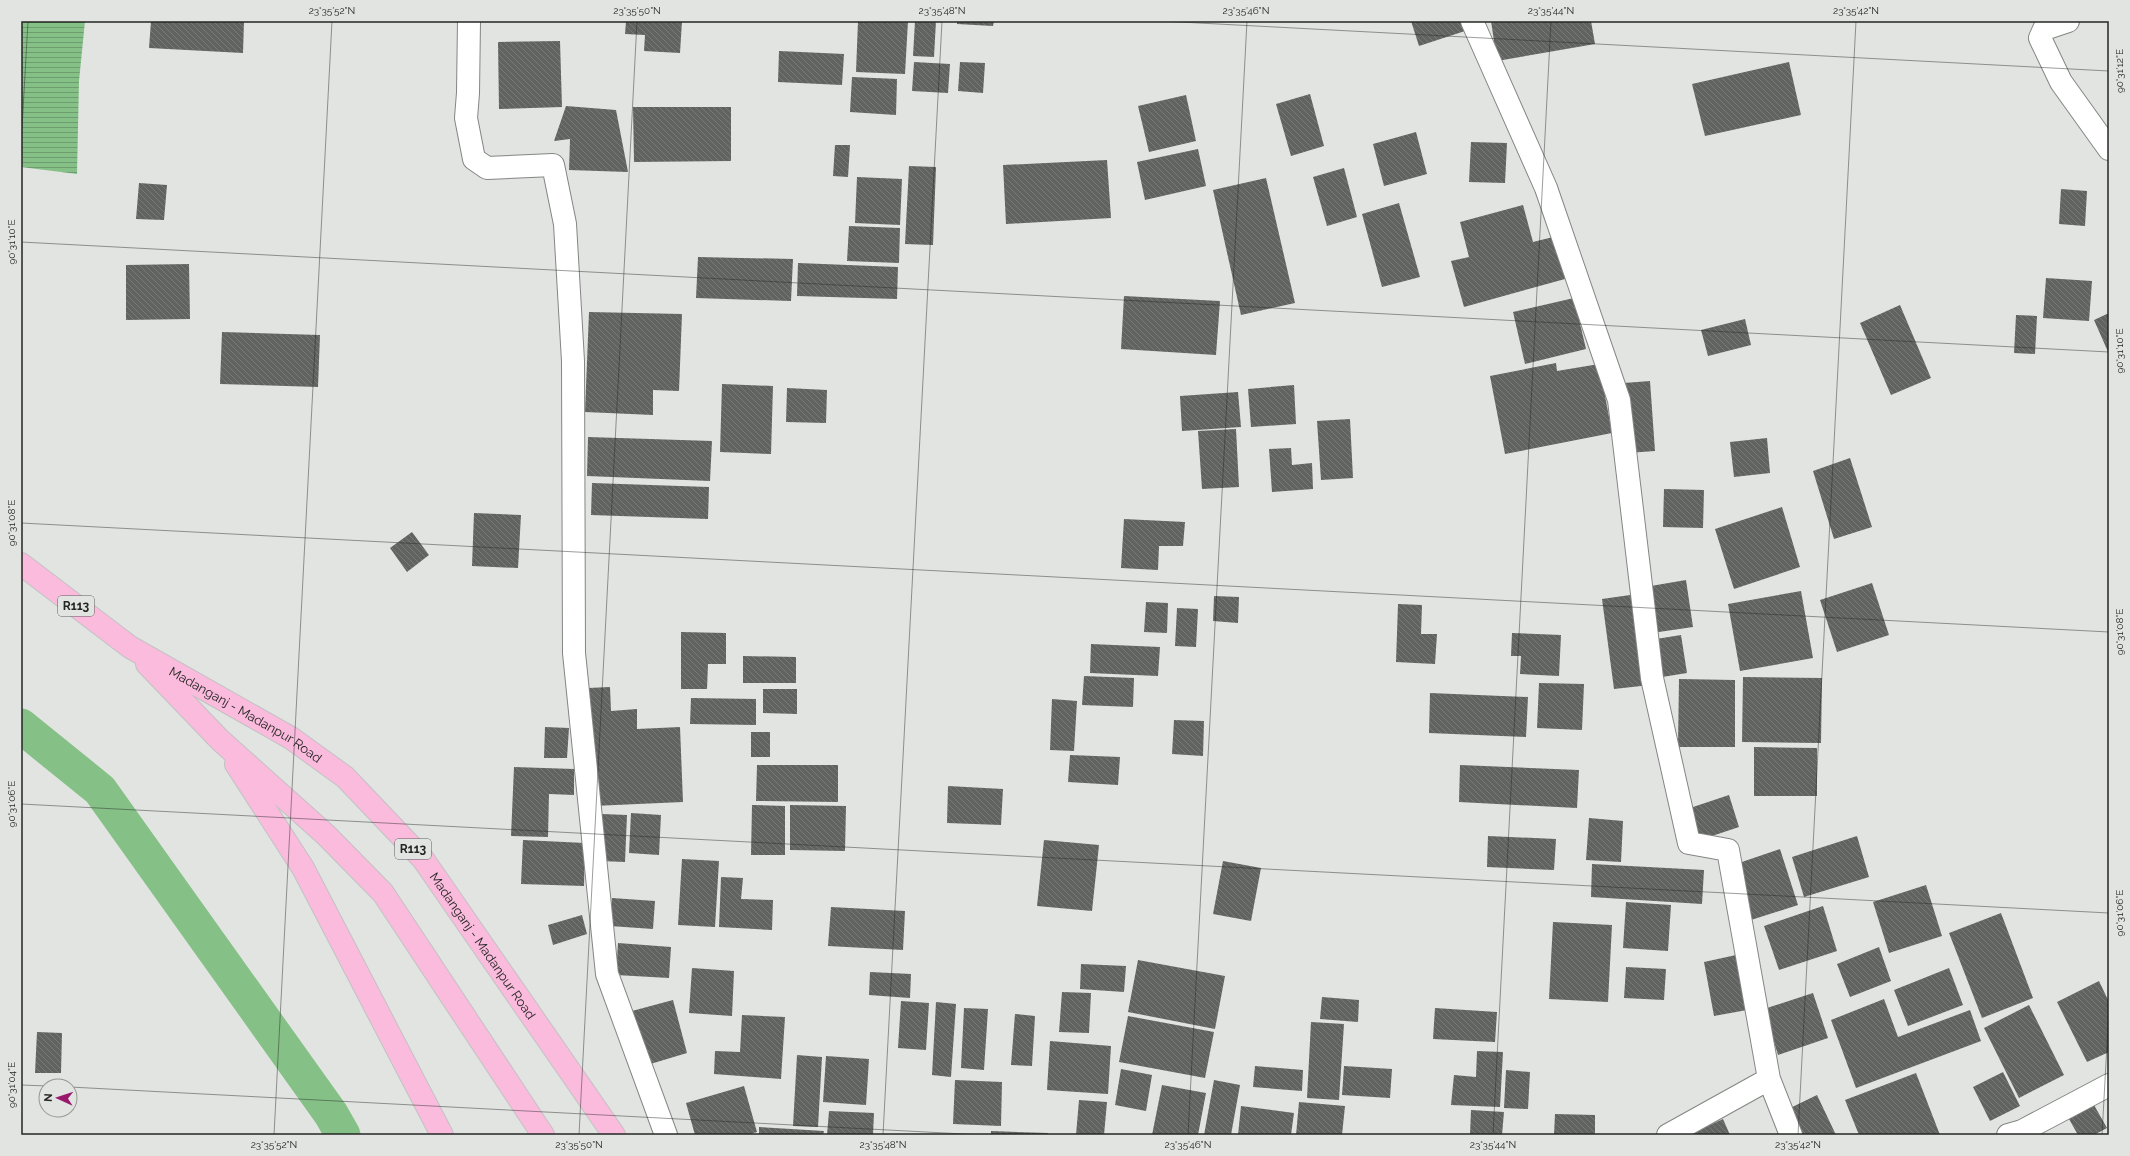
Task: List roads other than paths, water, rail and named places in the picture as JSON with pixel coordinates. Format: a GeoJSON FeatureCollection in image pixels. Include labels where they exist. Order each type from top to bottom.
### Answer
{"type":"FeatureCollection","features":[{"type":"Feature","properties":{"kind":"main road","name":"Madanganj - Madanpur Road"},"geometry":{"type":"LineString","coordinates":[[21,564],[130,647],[291,738],[345,777],[423,859],[614,1135]]}},
{"type":"Feature","properties":{"kind":"main road","name":"Madanganj - Madanpur Road"},"geometry":{"type":"LineString","coordinates":[[130,647],[220,740],[326,835],[383,893],[543,1135]]}},
{"type":"Feature","properties":{"kind":"main road"},"geometry":{"type":"LineString","coordinates":[[220,740],[303,868],[442,1135]]}},
{"type":"Feature","properties":{"kind":"street"},"geometry":{"type":"LineString","coordinates":[[469,21],[468,93],[466,118],[474,159],[487,168],[553,165],[565,224],[573,361],[574,653],[605,958],[607,974],[666,1135]]}},
{"type":"Feature","properties":{"kind":"street"},"geometry":{"type":"LineString","coordinates":[[1472,21],[1546,188],[1619,400],[1652,678],[1690,843],[1728,850],[1769,1079],[1791,1135]]}},
{"type":"Feature","properties":{"kind":"street"},"geometry":{"type":"LineString","coordinates":[[2068,21],[2044,29],[2040,38],[2061,82],[2109,149]]}},
{"type":"Feature","properties":{"kind":"street"},"geometry":{"type":"LineString","coordinates":[[1668,1135],[1769,1079]]}},
{"type":"Feature","properties":{"kind":"street"},"geometry":{"type":"LineString","coordinates":[[2008,1135],[2022,1131],[2109,1085]]}},
{"type":"Feature","properties":{"kind":"waterway"},"geometry":{"type":"LineString","coordinates":[[21,726],[100,790],[331,1114],[343,1135]]}}]}
